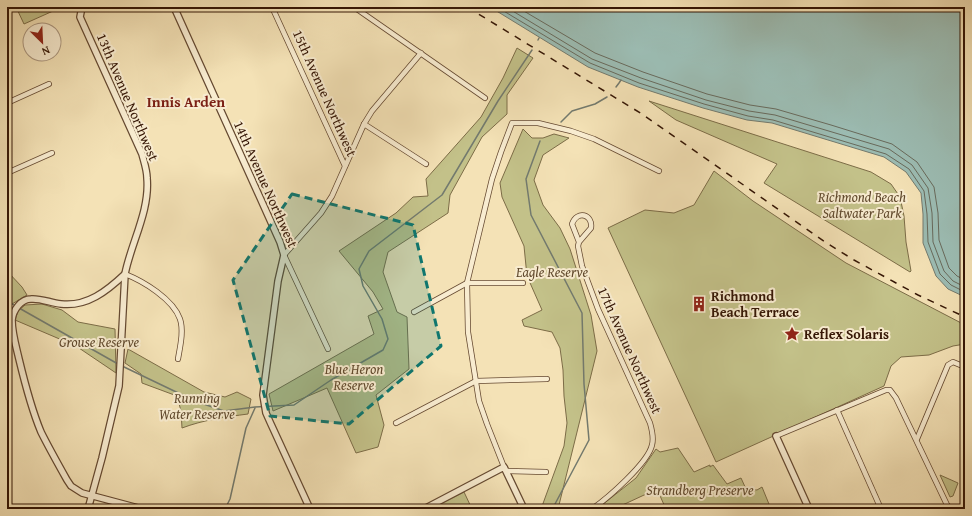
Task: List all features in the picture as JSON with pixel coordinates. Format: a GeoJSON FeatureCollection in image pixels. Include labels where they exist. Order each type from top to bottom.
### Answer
{"type":"FeatureCollection","features":[{"type":"Feature","properties":{"kind":"street","name":"13th Avenue Northwest"},"geometry":{"type":"LineString","coordinates":[[82,7],[80,17],[142,154],[146,166],[147,189],[125,274],[119,386],[88,509]]}},
{"type":"Feature","properties":{"kind":"street","name":"14th Avenue Northwest"},"geometry":{"type":"LineString","coordinates":[[174,7],[280,242],[284,255],[328,349]]}},
{"type":"Feature","properties":{"kind":"street","name":"15th Avenue Northwest"},"geometry":{"type":"LineString","coordinates":[[272,7],[345,166]]}},
{"type":"Feature","properties":{"kind":"street"},"geometry":{"type":"LineString","coordinates":[[354,7],[485,98]]}},
{"type":"Feature","properties":{"kind":"street"},"geometry":{"type":"LineString","coordinates":[[310,509],[266,413],[263,395],[278,281],[284,255],[332,196],[364,124],[372,110],[421,53]]}},
{"type":"Feature","properties":{"kind":"street"},"geometry":{"type":"LineString","coordinates":[[7,103],[48,84]]}},
{"type":"Feature","properties":{"kind":"street"},"geometry":{"type":"LineString","coordinates":[[524,509],[505,469],[479,401],[468,332],[467,284],[492,180],[512,123],[538,123],[571,131],[594,139],[659,171]]}},
{"type":"Feature","properties":{"kind":"street","name":"15th Avenue Northwest"},"geometry":{"type":"LineString","coordinates":[[364,124],[426,164]]}},
{"type":"Feature","properties":{"kind":"street"},"geometry":{"type":"LineString","coordinates":[[7,173],[52,153]]}},
{"type":"Feature","properties":{"kind":"street","name":"17th Avenue Northwest"},"geometry":{"type":"LineString","coordinates":[[578,242],[592,228],[591,221],[585,216],[578,216],[574,219],[572,224],[578,242],[582,266],[598,310],[650,423],[653,434],[653,444],[650,452],[641,464],[605,499],[592,509]]}},
{"type":"Feature","properties":{"kind":"street"},"geometry":{"type":"LineString","coordinates":[[142,509],[82,494],[67,480],[36,418],[26,392],[14,341],[12,320],[14,312],[17,306],[31,299],[62,304],[85,302],[104,291],[125,274],[136,278],[155,291],[176,310],[180,319],[181,331],[178,359]]}},
{"type":"Feature","properties":{"kind":"street"},"geometry":{"type":"LineString","coordinates":[[414,312],[467,284],[523,283]]}},
{"type":"Feature","properties":{"kind":"street"},"geometry":{"type":"LineString","coordinates":[[917,439],[948,365],[953,362],[965,367]]}},
{"type":"Feature","properties":{"kind":"street"},"geometry":{"type":"LineString","coordinates":[[396,423],[476,381],[547,379]]}},
{"type":"Feature","properties":{"kind":"street"},"geometry":{"type":"LineString","coordinates":[[809,509],[776,436],[886,390],[893,392],[950,508],[942,509]]}},
{"type":"Feature","properties":{"kind":"street"},"geometry":{"type":"LineString","coordinates":[[837,410],[881,509]]}},
{"type":"Feature","properties":{"kind":"street"},"geometry":{"type":"LineString","coordinates":[[424,509],[505,469],[546,472]]}},
{"type":"Feature","properties":{"kind":"highlighted area"},"geometry":{"type":"Polygon","coordinates":[[[292,194],[413,225],[441,346],[349,424],[270,416],[233,280],[292,194]]]}},
{"type":"Feature","properties":{"kind":"green space"},"geometry":{"type":"Polygon","coordinates":[[[16,7],[62,7],[28,22],[23,22],[16,7]]]}},
{"type":"Feature","properties":{"kind":"green space","name":"Blue Heron Reserve"},"geometry":{"type":"Polygon","coordinates":[[[517,48],[533,58],[507,95],[507,114],[482,137],[450,195],[448,213],[388,252],[383,272],[397,312],[407,317],[409,369],[376,395],[384,425],[378,447],[356,453],[327,388],[273,411],[269,394],[374,334],[368,316],[383,309],[373,292],[339,251],[396,213],[413,197],[428,196],[426,179],[481,117],[503,78],[517,48]]]}},
{"type":"Feature","properties":{"kind":"green space","name":"Richmond Beach Saltwater Park"},"geometry":{"type":"Polygon","coordinates":[[[649,101],[871,172],[891,184],[900,197],[911,271],[910,272],[764,183],[777,164],[676,120],[649,101]]]}},
{"type":"Feature","properties":{"kind":"green space","name":"Eagle Reserve"},"geometry":{"type":"Polygon","coordinates":[[[523,129],[532,138],[543,138],[554,134],[569,138],[543,155],[534,180],[543,205],[560,228],[570,249],[591,315],[597,351],[558,509],[541,509],[564,446],[567,423],[560,348],[552,332],[524,326],[522,320],[542,310],[527,276],[524,246],[502,197],[500,183],[523,129]]]}},
{"type":"Feature","properties":{"kind":"green space","name":"Richmond Beach Saltwater Park"},"geometry":{"type":"Polygon","coordinates":[[[714,171],[753,201],[846,263],[965,325],[965,344],[953,346],[929,355],[901,357],[891,366],[884,386],[716,462],[608,228],[645,210],[674,213],[694,205],[714,171]]]}},
{"type":"Feature","properties":{"kind":"green space"},"geometry":{"type":"Polygon","coordinates":[[[7,271],[22,287],[27,295],[12,304],[9,313],[7,311],[7,271]]]}},
{"type":"Feature","properties":{"kind":"green space","name":"Grouse Reserve"},"geometry":{"type":"Polygon","coordinates":[[[42,304],[62,310],[78,322],[115,329],[116,373],[76,346],[15,320],[18,311],[25,305],[42,304]]]}},
{"type":"Feature","properties":{"kind":"green space","name":"Running Water Reserve"},"geometry":{"type":"Polygon","coordinates":[[[128,349],[204,392],[225,397],[237,392],[251,399],[248,414],[206,421],[182,428],[181,411],[177,396],[142,383],[141,374],[125,363],[128,349]]]}},
{"type":"Feature","properties":{"kind":"green space","name":"Strandberg Preserve"},"geometry":{"type":"Polygon","coordinates":[[[678,448],[694,472],[713,465],[727,484],[741,478],[746,489],[757,490],[762,487],[771,509],[672,509],[670,505],[665,507],[657,489],[614,509],[597,509],[636,478],[656,449],[660,452],[678,448]]]}},
{"type":"Feature","properties":{"kind":"green space"},"geometry":{"type":"Polygon","coordinates":[[[940,475],[958,483],[953,496],[950,497],[940,475]]]}},
{"type":"Feature","properties":{"kind":"green space"},"geometry":{"type":"Polygon","coordinates":[[[464,492],[472,509],[429,509],[464,492]]]}},
{"type":"Feature","properties":{"kind":"water"},"geometry":{"type":"Polygon","coordinates":[[[490,7],[965,7],[965,297],[948,289],[936,276],[923,243],[921,193],[906,172],[884,157],[772,123],[747,120],[703,108],[638,87],[588,67],[490,7]]]}},
{"type":"Feature","properties":{"kind":"waterway"},"geometry":{"type":"LineString","coordinates":[[122,366],[195,401],[224,411],[255,407],[294,405],[331,380],[383,350],[388,339],[382,319],[363,286],[359,269],[369,251],[442,195],[498,101],[532,50]]}},
{"type":"Feature","properties":{"kind":"waterway"},"geometry":{"type":"LineString","coordinates":[[616,87],[621,80]]}},
{"type":"Feature","properties":{"kind":"waterway"},"geometry":{"type":"LineString","coordinates":[[561,122],[572,111],[595,104],[607,97]]}},
{"type":"Feature","properties":{"kind":"waterway"},"geometry":{"type":"LineString","coordinates":[[540,141],[526,179],[531,215],[582,313],[584,384],[589,440],[555,504]]}},
{"type":"Feature","properties":{"kind":"waterway"},"geometry":{"type":"LineString","coordinates":[[7,301],[16,306]]}},
{"type":"Feature","properties":{"kind":"waterway"},"geometry":{"type":"LineString","coordinates":[[19,308],[118,364]]}},
{"type":"Feature","properties":{"kind":"waterway"},"geometry":{"type":"LineString","coordinates":[[225,509],[230,499],[246,428],[255,408]]}},
{"type":"Feature","properties":{"kind":"railway"},"geometry":{"type":"LineString","coordinates":[[467,7],[642,114],[825,242],[854,260],[918,295],[965,317]]}},
{"type":"Feature","properties":{"kind":"place","name":"Richmond Beach Terrace"},"geometry":{"type":"Point","coordinates":[699,304]}},
{"type":"Feature","properties":{"kind":"place","name":"Reflex Solaris"},"geometry":{"type":"Point","coordinates":[792,334]}},
{"type":"Feature","properties":{"kind":"district","name":"Innis Arden"},"geometry":{"type":"Point","coordinates":[186,101]}}]}
